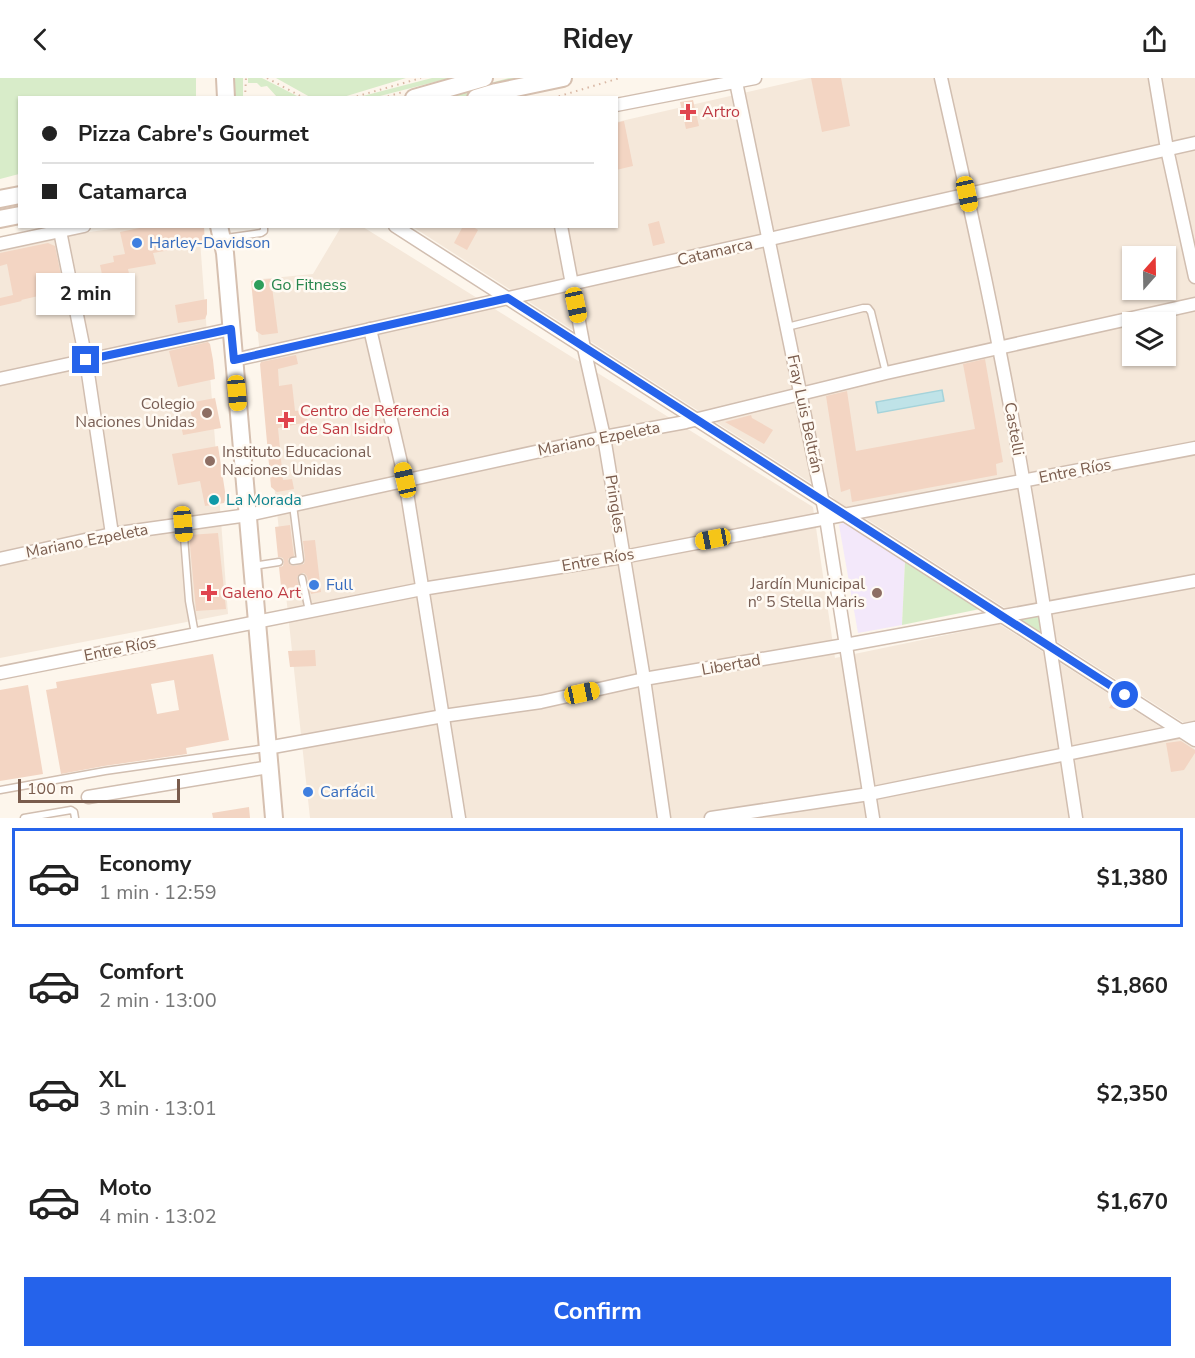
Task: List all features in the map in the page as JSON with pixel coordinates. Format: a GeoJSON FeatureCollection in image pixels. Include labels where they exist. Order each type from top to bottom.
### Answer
{"type":"FeatureCollection","features":[{"type":"Feature","properties":{"kind":"main road"},"geometry":{"type":"LineString","coordinates":[[421,96],[484,78]]}},
{"type":"Feature","properties":{"kind":"main road"},"geometry":{"type":"LineString","coordinates":[[483,96],[563,78]]}},
{"type":"Feature","properties":{"kind":"main road"},"geometry":{"type":"LineString","coordinates":[[220,96],[225,79]]}},
{"type":"Feature","properties":{"kind":"main road"},"geometry":{"type":"LineString","coordinates":[[225,79],[226,96]]}},
{"type":"Feature","properties":{"kind":"main road"},"geometry":{"type":"LineString","coordinates":[[0,199],[18,195]]}},
{"type":"Feature","properties":{"kind":"main road"},"geometry":{"type":"LineString","coordinates":[[0,219],[18,215]]}},
{"type":"Feature","properties":{"kind":"main road"},"geometry":{"type":"LineString","coordinates":[[224,236],[274,818]]}},
{"type":"Feature","properties":{"kind":"street"},"geometry":{"type":"LineString","coordinates":[[618,105],[755,78]]}},
{"type":"Feature","properties":{"kind":"street","name":"Castelli"},"geometry":{"type":"LineString","coordinates":[[940,78],[999,348],[1023,481],[1076,818]]}},
{"type":"Feature","properties":{"kind":"street"},"geometry":{"type":"LineString","coordinates":[[1155,78],[1167,149],[1195,277]]}},
{"type":"Feature","properties":{"kind":"street","name":"Fray Luis Beltrán"},"geometry":{"type":"LineString","coordinates":[[736,82],[826,518],[873,818]]}},
{"type":"Feature","properties":{"kind":"street","name":"Catamarca"},"geometry":{"type":"LineString","coordinates":[[234,360],[1195,142]]}},
{"type":"Feature","properties":{"kind":"street"},"geometry":{"type":"LineString","coordinates":[[0,244],[74,228]]}},
{"type":"Feature","properties":{"kind":"street"},"geometry":{"type":"LineString","coordinates":[[398,228],[1195,740]]}},
{"type":"Feature","properties":{"kind":"street","name":"Pringles"},"geometry":{"type":"LineString","coordinates":[[561,228],[604,437],[644,679],[664,818]]}},
{"type":"Feature","properties":{"kind":"street"},"geometry":{"type":"LineString","coordinates":[[60,231],[86,360],[112,534]]}},
{"type":"Feature","properties":{"kind":"street","name":"Mariano Ezpeleta"},"geometry":{"type":"LineString","coordinates":[[0,559],[112,534],[293,505],[696,419],[886,373],[1195,304]]}},
{"type":"Feature","properties":{"kind":"street"},"geometry":{"type":"LineString","coordinates":[[0,379],[231,329]]}},
{"type":"Feature","properties":{"kind":"street"},"geometry":{"type":"LineString","coordinates":[[369,329],[405,480],[459,818]]}},
{"type":"Feature","properties":{"kind":"street","name":"Entre Ríos"},"geometry":{"type":"LineString","coordinates":[[0,672],[309,611],[623,556],[1195,448]]}},
{"type":"Feature","properties":{"kind":"street","name":"Libertad"},"geometry":{"type":"LineString","coordinates":[[267,748],[541,702],[644,679],[1195,581]]}},
{"type":"Feature","properties":{"kind":"street"},"geometry":{"type":"LineString","coordinates":[[711,818],[869,794],[1195,728]]}},
{"type":"Feature","properties":{"kind":"street"},"geometry":{"type":"LineString","coordinates":[[88,797],[269,767]]}},
{"type":"Feature","properties":{"kind":"lane"},"geometry":{"type":"LineString","coordinates":[[224,236],[261,233],[264,228]]}},
{"type":"Feature","properties":{"kind":"lane"},"geometry":{"type":"LineString","coordinates":[[787,327],[868,308],[871,312],[886,373]]}},
{"type":"Feature","properties":{"kind":"lane"},"geometry":{"type":"LineString","coordinates":[[293,505],[298,562]]}},
{"type":"Feature","properties":{"kind":"lane"},"geometry":{"type":"LineString","coordinates":[[183,524],[189,601],[195,634]]}},
{"type":"Feature","properties":{"kind":"lane"},"geometry":{"type":"LineString","coordinates":[[252,566],[279,562]]}},
{"type":"Feature","properties":{"kind":"lane"},"geometry":{"type":"LineString","coordinates":[[302,578],[309,611]]}},
{"type":"Feature","properties":{"kind":"lane"},"geometry":{"type":"LineString","coordinates":[[0,790],[105,771],[267,748]]}},
{"type":"Feature","properties":{"kind":"lane"},"geometry":{"type":"LineString","coordinates":[[24,818],[71,810],[75,818]]}},
{"type":"Feature","properties":{"kind":"path"},"geometry":{"type":"LineString","coordinates":[[245,96],[246,78]]}},
{"type":"Feature","properties":{"kind":"path"},"geometry":{"type":"LineString","coordinates":[[267,78],[300,96]]}},
{"type":"Feature","properties":{"kind":"path"},"geometry":{"type":"LineString","coordinates":[[358,96],[421,78]]}},
{"type":"Feature","properties":{"kind":"path"},"geometry":{"type":"LineString","coordinates":[[560,96],[620,78]]}},
{"type":"Feature","properties":{"kind":"shaded area"},"geometry":{"type":"Polygon","coordinates":[[[809,78],[1195,78],[1195,730],[848,507],[844,508],[831,496],[415,228],[618,228],[618,122],[809,78]]]}},
{"type":"Feature","properties":{"kind":"shaded area"},"geometry":{"type":"Polygon","coordinates":[[[119,228],[199,228],[228,614],[0,658],[0,250],[67,235],[119,228]]]}},
{"type":"Feature","properties":{"kind":"shaded area"},"geometry":{"type":"Polygon","coordinates":[[[340,228],[365,228],[813,507],[835,658],[999,624],[1195,749],[1195,818],[310,818],[252,280],[313,274],[340,228]]]}},
{"type":"Feature","properties":{"kind":"shaded area","name":"Jardín Municipal nº 5 Stella Maris"},"geometry":{"type":"Polygon","coordinates":[[[844,522],[905,561],[902,625],[858,633],[839,525],[844,522]]]}},
{"type":"Feature","properties":{"kind":"green space"},"geometry":{"type":"Polygon","coordinates":[[[0,78],[196,78],[196,96],[18,96],[18,174],[0,179],[0,78]]]}},
{"type":"Feature","properties":{"kind":"green space"},"geometry":{"type":"Polygon","coordinates":[[[235,78],[243,78],[243,96],[234,96],[235,78]]]}},
{"type":"Feature","properties":{"kind":"green space"},"geometry":{"type":"Polygon","coordinates":[[[248,78],[262,78],[297,96],[276,96],[267,86],[261,87],[257,83],[248,83],[248,78]]]}},
{"type":"Feature","properties":{"kind":"green space"},"geometry":{"type":"Polygon","coordinates":[[[276,78],[406,78],[347,96],[308,96],[276,78]]]}},
{"type":"Feature","properties":{"kind":"green space"},"geometry":{"type":"Polygon","coordinates":[[[432,78],[450,78],[380,96],[363,96],[432,78]]]}},
{"type":"Feature","properties":{"kind":"green space"},"geometry":{"type":"Polygon","coordinates":[[[509,78],[538,78],[467,96],[441,96],[509,78]]]}},
{"type":"Feature","properties":{"kind":"green space"},"geometry":{"type":"Polygon","coordinates":[[[905,561],[980,609],[902,625],[905,561]]]}},
{"type":"Feature","properties":{"kind":"green space"},"geometry":{"type":"Polygon","coordinates":[[[1043,609],[1049,646],[1002,616],[1043,609]]]}},
{"type":"Feature","properties":{"kind":"water"},"geometry":{"type":"Polygon","coordinates":[[[942,390],[944,401],[878,413],[876,402],[942,390]]]}},
{"type":"Feature","properties":{"kind":"building"},"geometry":{"type":"Polygon","coordinates":[[[811,78],[841,78],[850,126],[822,132],[811,78]]]}},
{"type":"Feature","properties":{"kind":"building"},"geometry":{"type":"Polygon","coordinates":[[[693,100],[699,126],[686,129],[680,102],[693,100]]]}},
{"type":"Feature","properties":{"kind":"building"},"geometry":{"type":"Polygon","coordinates":[[[624,121],[633,166],[618,170],[618,122],[624,121]]]}},
{"type":"Feature","properties":{"kind":"building"},"geometry":{"type":"Polygon","coordinates":[[[659,221],[665,243],[653,246],[648,224],[659,221]]]}},
{"type":"Feature","properties":{"kind":"building"},"geometry":{"type":"Polygon","coordinates":[[[139,228],[204,228],[205,244],[153,253],[156,264],[128,269],[131,283],[120,286],[118,276],[103,279],[100,265],[114,262],[113,256],[125,254],[120,232],[139,228]]]}},
{"type":"Feature","properties":{"kind":"building"},"geometry":{"type":"Polygon","coordinates":[[[462,228],[478,230],[467,250],[454,243],[462,228]]]}},
{"type":"Feature","properties":{"kind":"building"},"geometry":{"type":"Polygon","coordinates":[[[48,243],[55,246],[64,290],[0,306],[0,298],[13,295],[7,264],[0,266],[0,253],[48,243]]]}},
{"type":"Feature","properties":{"kind":"building"},"geometry":{"type":"Polygon","coordinates":[[[271,279],[278,333],[262,335],[256,331],[251,281],[271,279]]]}},
{"type":"Feature","properties":{"kind":"building"},"geometry":{"type":"Polygon","coordinates":[[[207,299],[205,319],[178,323],[175,305],[207,299]]]}},
{"type":"Feature","properties":{"kind":"building"},"geometry":{"type":"Polygon","coordinates":[[[208,342],[215,379],[178,387],[169,351],[208,342]]]}},
{"type":"Feature","properties":{"kind":"building"},"geometry":{"type":"Polygon","coordinates":[[[296,355],[298,364],[278,369],[279,386],[292,384],[295,411],[305,410],[308,422],[278,428],[283,480],[292,479],[294,489],[277,492],[271,487],[260,364],[296,355]]]}},
{"type":"Feature","properties":{"kind":"building"},"geometry":{"type":"Polygon","coordinates":[[[985,359],[1003,462],[996,464],[997,475],[852,502],[850,489],[841,492],[826,396],[847,391],[856,451],[975,429],[963,364],[985,359]]]}},
{"type":"Feature","properties":{"kind":"building"},"geometry":{"type":"Polygon","coordinates":[[[215,398],[221,428],[183,435],[180,420],[192,418],[189,403],[215,398]]]}},
{"type":"Feature","properties":{"kind":"building"},"geometry":{"type":"Polygon","coordinates":[[[751,415],[752,418],[773,430],[764,444],[725,422],[751,415]]]}},
{"type":"Feature","properties":{"kind":"building"},"geometry":{"type":"Polygon","coordinates":[[[218,446],[226,498],[224,503],[205,506],[200,481],[178,485],[172,454],[218,446]]]}},
{"type":"Feature","properties":{"kind":"building"},"geometry":{"type":"Polygon","coordinates":[[[290,525],[294,556],[288,559],[289,564],[293,566],[304,564],[303,541],[315,540],[321,592],[311,594],[307,576],[302,573],[297,577],[300,594],[282,596],[279,567],[283,566],[284,562],[283,558],[278,557],[275,527],[290,525]]]}},
{"type":"Feature","properties":{"kind":"building"},"geometry":{"type":"Polygon","coordinates":[[[218,533],[226,609],[196,611],[189,535],[218,533]]]}},
{"type":"Feature","properties":{"kind":"building"},"geometry":{"type":"Polygon","coordinates":[[[315,650],[316,666],[290,667],[288,651],[315,650]]]}},
{"type":"Feature","properties":{"kind":"building"},"geometry":{"type":"Polygon","coordinates":[[[213,654],[229,740],[186,748],[187,754],[61,774],[46,690],[57,688],[56,682],[213,654]],[[174,680],[151,684],[157,714],[179,710],[174,680]]]}},
{"type":"Feature","properties":{"kind":"building"},"geometry":{"type":"Polygon","coordinates":[[[28,685],[43,774],[0,781],[0,690],[28,685]]]}},
{"type":"Feature","properties":{"kind":"building"},"geometry":{"type":"Polygon","coordinates":[[[1115,699],[1125,705],[1121,710],[1109,708],[1115,699]]]}},
{"type":"Feature","properties":{"kind":"building"},"geometry":{"type":"Polygon","coordinates":[[[1181,741],[1195,750],[1195,753],[1184,770],[1171,772],[1166,743],[1181,741]]]}},
{"type":"Feature","properties":{"kind":"building"},"geometry":{"type":"Polygon","coordinates":[[[249,807],[250,818],[213,818],[212,813],[249,807]]]}},
{"type":"Feature","properties":{"kind":"place","name":"Artro"},"geometry":{"type":"Point","coordinates":[688,112]}},
{"type":"Feature","properties":{"kind":"place","name":"Harley-Davidson"},"geometry":{"type":"Point","coordinates":[137,243]}},
{"type":"Feature","properties":{"kind":"place","name":"Go Fitness"},"geometry":{"type":"Point","coordinates":[259,285]}},
{"type":"Feature","properties":{"kind":"place","name":"Colegio Naciones Unidas"},"geometry":{"type":"Point","coordinates":[207,413]}},
{"type":"Feature","properties":{"kind":"place","name":"Centro de Referencia de San Isidro"},"geometry":{"type":"Point","coordinates":[286,420]}},
{"type":"Feature","properties":{"kind":"place","name":"Instituto Educacional Naciones Unidas"},"geometry":{"type":"Point","coordinates":[210,461]}},
{"type":"Feature","properties":{"kind":"place","name":"La Morada"},"geometry":{"type":"Point","coordinates":[214,500]}},
{"type":"Feature","properties":{"kind":"place","name":"Full"},"geometry":{"type":"Point","coordinates":[314,585]}},
{"type":"Feature","properties":{"kind":"place","name":"Galeno Art"},"geometry":{"type":"Point","coordinates":[209,593]}},
{"type":"Feature","properties":{"kind":"place","name":"Jardín Municipal nº 5 Stella Maris"},"geometry":{"type":"Point","coordinates":[877,593]}},
{"type":"Feature","properties":{"kind":"place","name":"Carfácil"},"geometry":{"type":"Point","coordinates":[308,792]}},
{"type":"Feature","properties":{"kind":"route"},"geometry":{"type":"LineString","coordinates":[[86,360],[231,329],[234,360],[508,298],[1125,695]]}}]}
